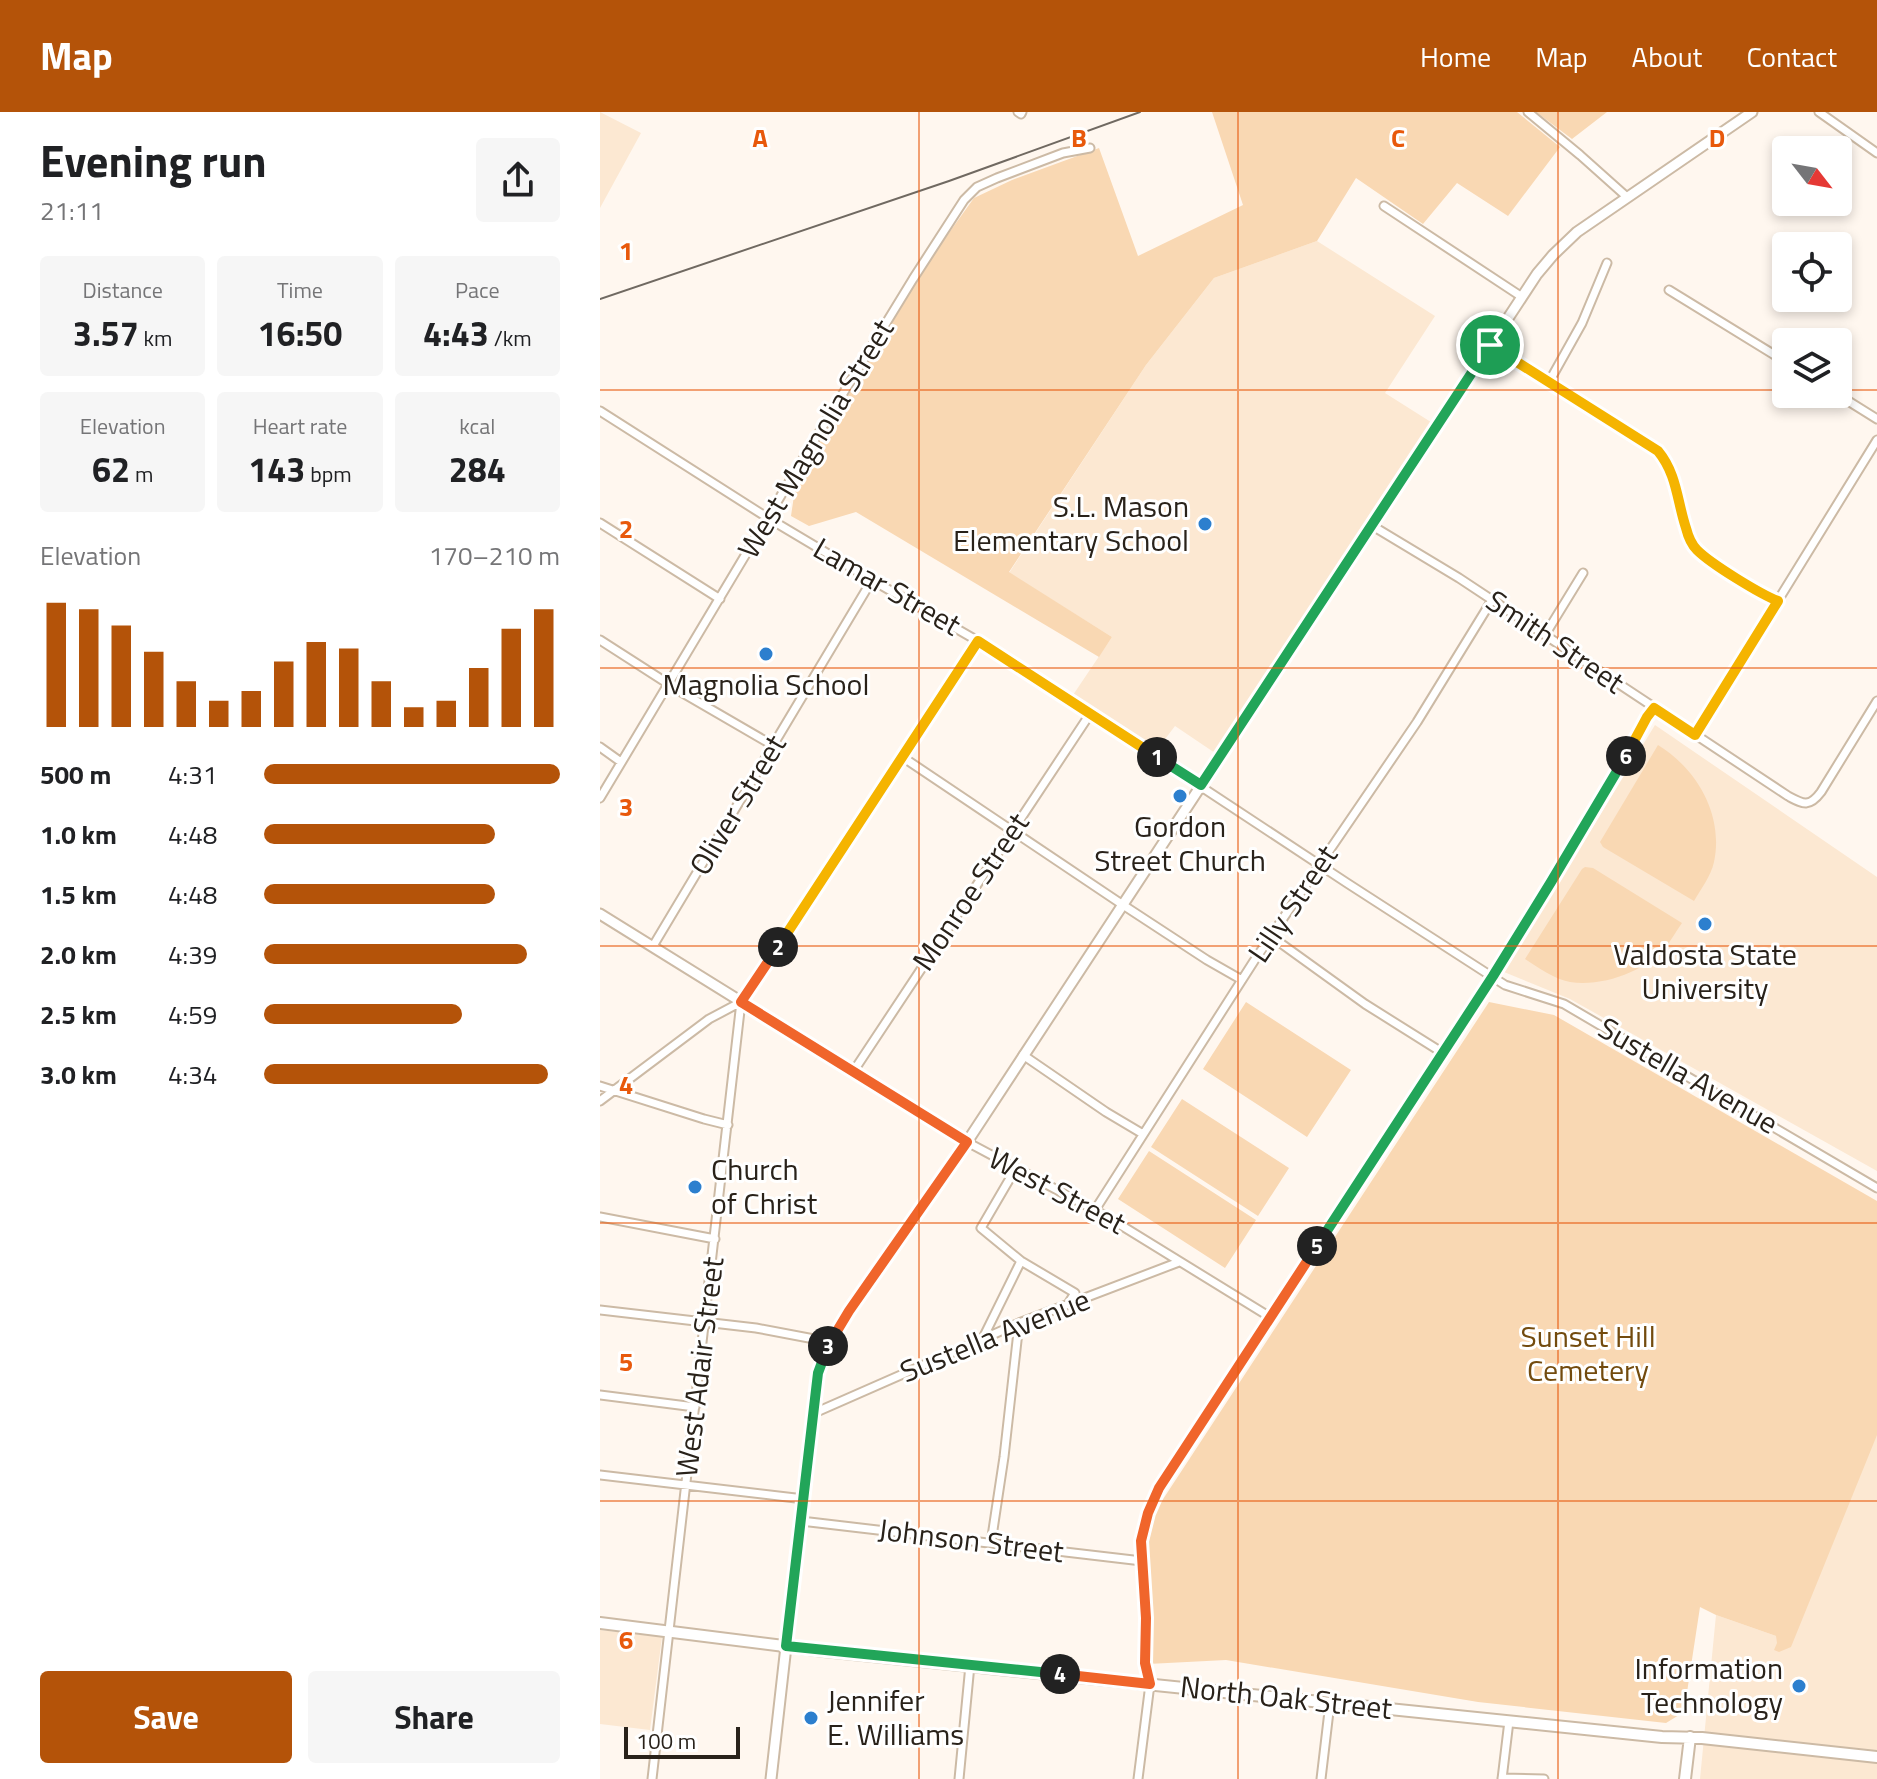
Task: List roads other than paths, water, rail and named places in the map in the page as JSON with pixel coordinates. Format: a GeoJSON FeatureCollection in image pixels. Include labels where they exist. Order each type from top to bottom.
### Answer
{"type":"FeatureCollection","features":[{"type":"Feature","properties":{"kind":"main road","name":"North Oak Street"},"geometry":{"type":"LineString","coordinates":[[600,1623],[786,1646],[1877,1757]]}},
{"type":"Feature","properties":{"kind":"main road"},"geometry":{"type":"LineString","coordinates":[[1685,1779],[1690,1737]]}},
{"type":"Feature","properties":{"kind":"street"},"geometry":{"type":"LineString","coordinates":[[1528,112],[1627,197]]}},
{"type":"Feature","properties":{"kind":"street"},"geometry":{"type":"LineString","coordinates":[[771,1779],[812,1414],[818,1373],[830,1342],[967,1142],[1537,274],[1577,232],[1752,112]]}},
{"type":"Feature","properties":{"kind":"street"},"geometry":{"type":"LineString","coordinates":[[1819,112],[1877,153]]}},
{"type":"Feature","properties":{"kind":"street","name":"West Magnolia Street"},"geometry":{"type":"LineString","coordinates":[[600,798],[926,257],[970,193],[984,184],[1050,157],[1090,148]]}},
{"type":"Feature","properties":{"kind":"street"},"geometry":{"type":"LineString","coordinates":[[1384,206],[1522,297]]}},
{"type":"Feature","properties":{"kind":"street"},"geometry":{"type":"LineString","coordinates":[[1549,382],[1582,323],[1607,263]]}},
{"type":"Feature","properties":{"kind":"street"},"geometry":{"type":"LineString","coordinates":[[1669,290],[1772,353]]}},
{"type":"Feature","properties":{"kind":"street"},"geometry":{"type":"LineString","coordinates":[[1490,345],[1658,451],[1670,468],[1686,530],[1694,548],[1778,601]]}},
{"type":"Feature","properties":{"kind":"street"},"geometry":{"type":"LineString","coordinates":[[1852,403],[1877,419]]}},
{"type":"Feature","properties":{"kind":"street","name":"Lamar Street"},"geometry":{"type":"LineString","coordinates":[[600,411],[768,518],[978,641],[1493,976]]}},
{"type":"Feature","properties":{"kind":"street"},"geometry":{"type":"LineString","coordinates":[[1695,735],[1877,440]]}},
{"type":"Feature","properties":{"kind":"street"},"geometry":{"type":"LineString","coordinates":[[600,523],[720,599]]}},
{"type":"Feature","properties":{"kind":"street","name":"Smith Street"},"geometry":{"type":"LineString","coordinates":[[1371,525],[1492,600],[1803,804],[1817,797],[1877,701]]}},
{"type":"Feature","properties":{"kind":"street"},"geometry":{"type":"LineString","coordinates":[[1545,635],[1583,573]]}},
{"type":"Feature","properties":{"kind":"street","name":"Oliver Street"},"geometry":{"type":"LineString","coordinates":[[653,946],[872,580]]}},
{"type":"Feature","properties":{"kind":"street","name":"Lilly Street"},"geometry":{"type":"LineString","coordinates":[[1095,1210],[1242,980],[1417,722],[1492,600]]}},
{"type":"Feature","properties":{"kind":"street"},"geometry":{"type":"LineString","coordinates":[[600,640],[774,746]]}},
{"type":"Feature","properties":{"kind":"street","name":"West Adair Street"},"geometry":{"type":"LineString","coordinates":[[652,1779],[741,1002],[978,641]]}},
{"type":"Feature","properties":{"kind":"street"},"geometry":{"type":"LineString","coordinates":[[1138,1779],[1150,1684],[1145,1663],[1146,1618],[1141,1541],[1159,1488],[1493,976],[1654,708]]}},
{"type":"Feature","properties":{"kind":"street","name":"Monroe Street"},"geometry":{"type":"LineString","coordinates":[[853,1072],[1090,714]]}},
{"type":"Feature","properties":{"kind":"street"},"geometry":{"type":"LineString","coordinates":[[600,747],[621,762]]}},
{"type":"Feature","properties":{"kind":"street"},"geometry":{"type":"LineString","coordinates":[[901,756],[1123,905],[1242,980]]}},
{"type":"Feature","properties":{"kind":"street","name":"West Street"},"geometry":{"type":"LineString","coordinates":[[601,916],[967,1142],[1095,1210],[1270,1317]]}},
{"type":"Feature","properties":{"kind":"street"},"geometry":{"type":"LineString","coordinates":[[1272,937],[1365,1004],[1443,1053]]}},
{"type":"Feature","properties":{"kind":"street","name":"Sustella Avenue"},"geometry":{"type":"LineString","coordinates":[[1493,976],[1505,985],[1564,1004],[1877,1188]]}},
{"type":"Feature","properties":{"kind":"street"},"geometry":{"type":"LineString","coordinates":[[600,1101],[709,1019],[741,1002]]}},
{"type":"Feature","properties":{"kind":"street"},"geometry":{"type":"LineString","coordinates":[[1023,1055],[1143,1134]]}},
{"type":"Feature","properties":{"kind":"street"},"geometry":{"type":"LineString","coordinates":[[600,1086],[728,1125]]}},
{"type":"Feature","properties":{"kind":"street"},"geometry":{"type":"LineString","coordinates":[[1016,1168],[981,1228],[1021,1261],[1075,1293],[1068,1304]]}},
{"type":"Feature","properties":{"kind":"street"},"geometry":{"type":"LineString","coordinates":[[600,1217],[715,1239]]}},
{"type":"Feature","properties":{"kind":"street"},"geometry":{"type":"LineString","coordinates":[[982,1340],[1021,1261]]}},
{"type":"Feature","properties":{"kind":"street","name":"Sustella Avenue"},"geometry":{"type":"LineString","coordinates":[[812,1414],[1019,1323],[1179,1262]]}},
{"type":"Feature","properties":{"kind":"street"},"geometry":{"type":"LineString","coordinates":[[600,1310],[756,1328],[830,1342]]}},
{"type":"Feature","properties":{"kind":"street"},"geometry":{"type":"LineString","coordinates":[[991,1543],[1019,1323]]}},
{"type":"Feature","properties":{"kind":"street"},"geometry":{"type":"LineString","coordinates":[[600,1395],[695,1407]]}},
{"type":"Feature","properties":{"kind":"street"},"geometry":{"type":"LineString","coordinates":[[600,1475],[804,1499]]}},
{"type":"Feature","properties":{"kind":"street","name":"Johnson Street"},"geometry":{"type":"LineString","coordinates":[[801,1521],[1142,1561]]}},
{"type":"Feature","properties":{"kind":"street"},"geometry":{"type":"LineString","coordinates":[[959,1779],[970,1665]]}},
{"type":"Feature","properties":{"kind":"street"},"geometry":{"type":"LineString","coordinates":[[1321,1779],[1330,1703]]}},
{"type":"Feature","properties":{"kind":"street"},"geometry":{"type":"LineString","coordinates":[[1509,1721],[1502,1778],[1544,1779]]}},
{"type":"Feature","properties":{"kind":"railway"},"geometry":{"type":"LineString","coordinates":[[600,299],[949,181],[1140,112]]}},
{"type":"Feature","properties":{"kind":"place","name":"S.L. Mason Elementary School"},"geometry":{"type":"Point","coordinates":[1205,524]}},
{"type":"Feature","properties":{"kind":"place","name":"Magnolia School"},"geometry":{"type":"Point","coordinates":[766,654]}},
{"type":"Feature","properties":{"kind":"place","name":"Gordon Street Church"},"geometry":{"type":"Point","coordinates":[1180,796]}},
{"type":"Feature","properties":{"kind":"place","name":"Valdosta State University"},"geometry":{"type":"Point","coordinates":[1705,924]}},
{"type":"Feature","properties":{"kind":"place","name":"Church of Christ"},"geometry":{"type":"Point","coordinates":[695,1187]}},
{"type":"Feature","properties":{"kind":"place","name":"Information Technology"},"geometry":{"type":"Point","coordinates":[1799,1686]}},
{"type":"Feature","properties":{"kind":"place","name":"Jennifer E. Williams"},"geometry":{"type":"Point","coordinates":[811,1718]}},
{"type":"Feature","properties":{"kind":"park label","name":"Sunset Hill Cemetery"},"geometry":{"type":"Point","coordinates":[1588,1354]}}]}
